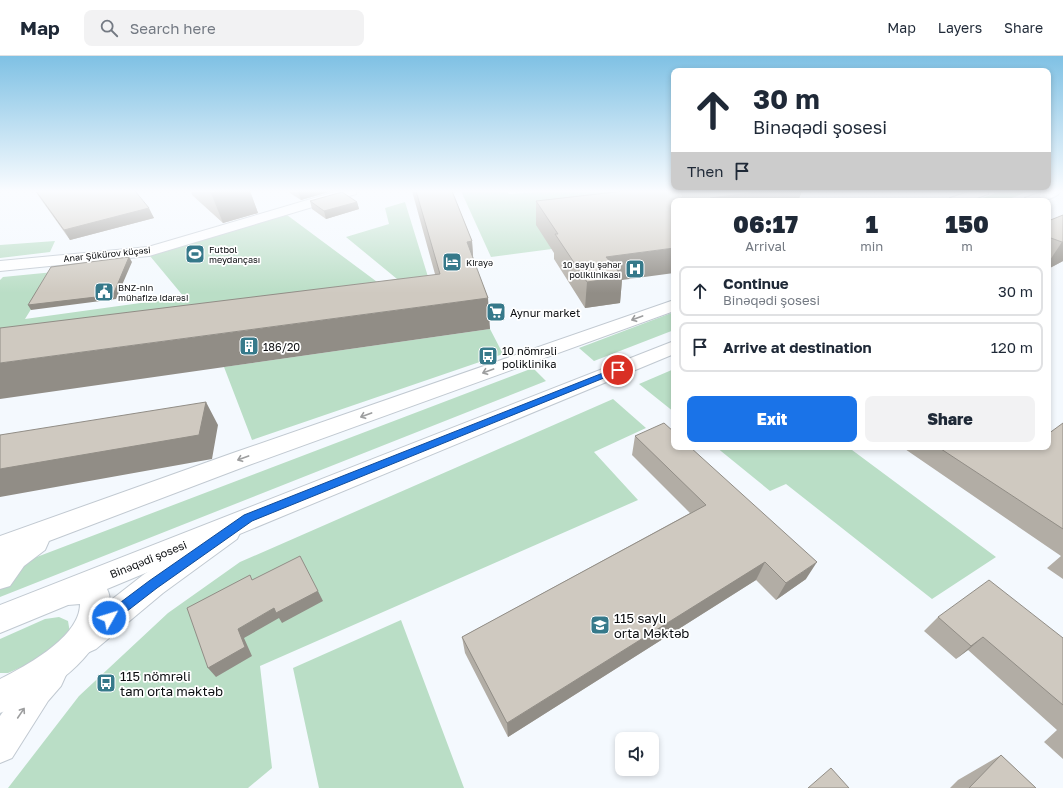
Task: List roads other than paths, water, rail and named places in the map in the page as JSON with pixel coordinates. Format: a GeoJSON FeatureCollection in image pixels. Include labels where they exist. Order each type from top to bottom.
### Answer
{"type":"FeatureCollection","features":[{"type":"Feature","properties":{"kind":"street","name":"Anar Şükürov küçəsi"},"geometry":{"type":"LineString","coordinates":[[0,266],[148,250],[233,225]]}},
{"type":"Feature","properties":{"kind":"street"},"geometry":{"type":"LineString","coordinates":[[0,548],[241,459],[671,306]]}},
{"type":"Feature","properties":{"kind":"street","name":"Binəqədi şosesi"},"geometry":{"type":"LineString","coordinates":[[0,619],[671,348]]}},
{"type":"Feature","properties":{"kind":"street"},"geometry":{"type":"LineString","coordinates":[[7,691],[43,673],[66,656],[121,608],[248,518]]}},
{"type":"Feature","properties":{"kind":"street"},"geometry":{"type":"LineString","coordinates":[[0,576],[14,558],[55,528]]}},
{"type":"Feature","properties":{"kind":"street"},"geometry":{"type":"LineString","coordinates":[[0,746],[37,690],[90,625],[96,612],[97,603],[95,594],[88,590],[57,596]]}},
{"type":"Feature","properties":{"kind":"place","name":"Futbol meydançası"},"geometry":{"type":"Point","coordinates":[195,254]}},
{"type":"Feature","properties":{"kind":"place","name":"Kirayə"},"geometry":{"type":"Point","coordinates":[452,262]}},
{"type":"Feature","properties":{"kind":"place","name":"10 saylı şəhər poliklinikası"},"geometry":{"type":"Point","coordinates":[635,269]}},
{"type":"Feature","properties":{"kind":"place","name":"BNZ-nin mühafizə idarəsi"},"geometry":{"type":"Point","coordinates":[104,292]}},
{"type":"Feature","properties":{"kind":"place","name":"Aynur market"},"geometry":{"type":"Point","coordinates":[496,312]}},
{"type":"Feature","properties":{"kind":"place","name":"186/20"},"geometry":{"type":"Point","coordinates":[249,346]}},
{"type":"Feature","properties":{"kind":"place","name":"10 nömrəli poliklinika"},"geometry":{"type":"Point","coordinates":[488,356]}},
{"type":"Feature","properties":{"kind":"place","name":"115 saylı orta Məktəb"},"geometry":{"type":"Point","coordinates":[600,625]}},
{"type":"Feature","properties":{"kind":"place","name":"115 nömrəli tam orta məktəb"},"geometry":{"type":"Point","coordinates":[106,683]}}]}
